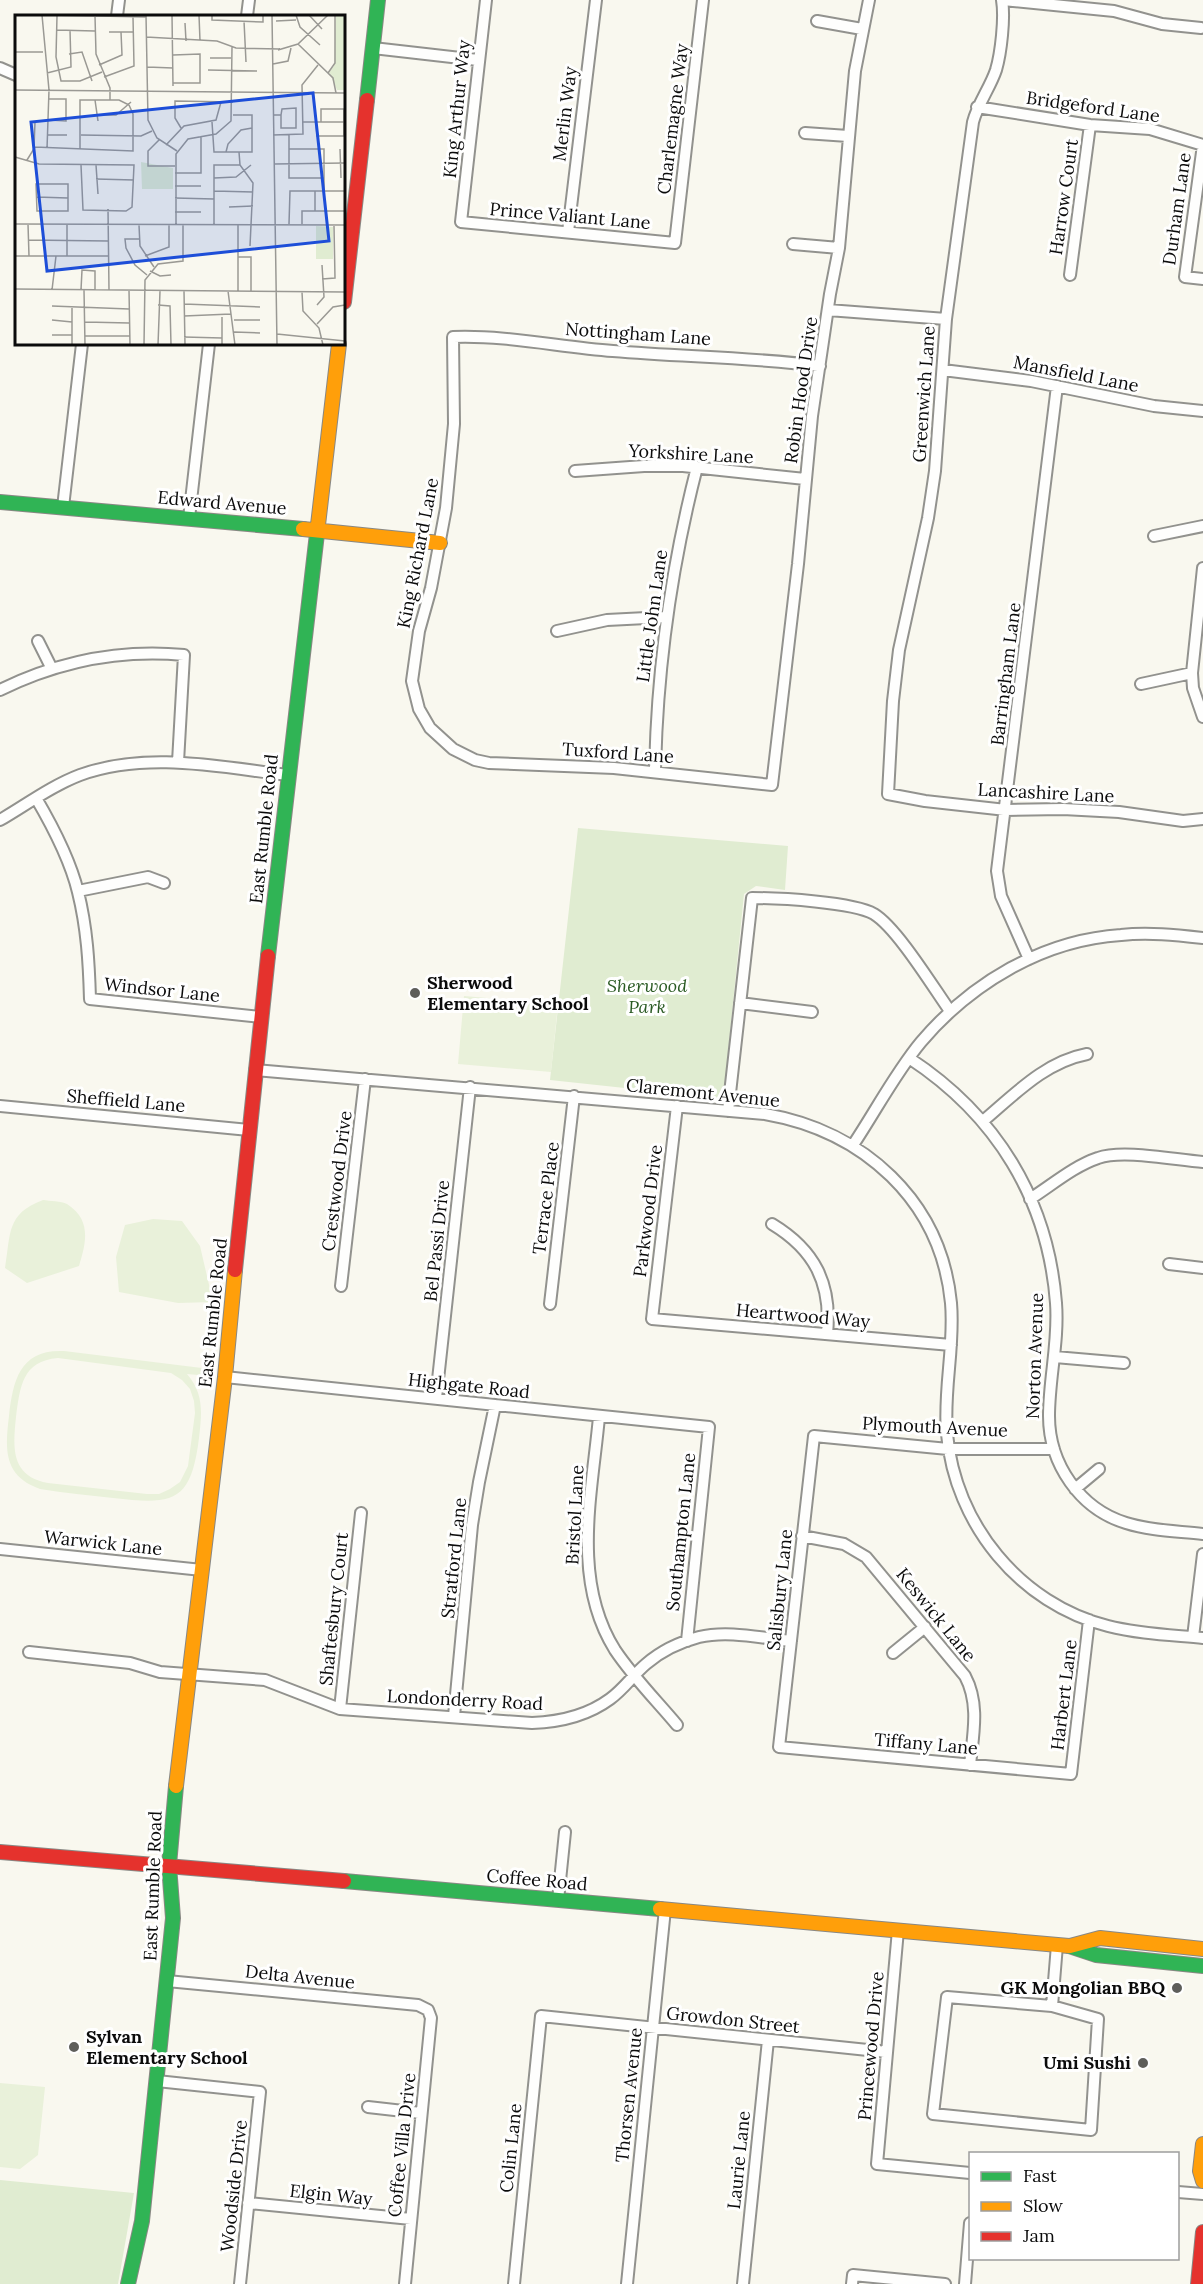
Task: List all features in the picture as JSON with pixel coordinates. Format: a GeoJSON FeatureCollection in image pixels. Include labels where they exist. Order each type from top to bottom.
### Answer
{"type":"FeatureCollection","features":[{"type":"Feature","properties":{"kind":"street"},"geometry":{"type":"LineString","coordinates":[[117,15],[119,0]]}},
{"type":"Feature","properties":{"kind":"street"},"geometry":{"type":"LineString","coordinates":[[247,15],[249,0]]}},
{"type":"Feature","properties":{"kind":"street"},"geometry":{"type":"LineString","coordinates":[[345,282],[349,200],[373,48],[378,0]]}},
{"type":"Feature","properties":{"kind":"street","name":"King Arthur Way"},"geometry":{"type":"LineString","coordinates":[[461,222],[486,0]]}},
{"type":"Feature","properties":{"kind":"street","name":"Merlin Way"},"geometry":{"type":"LineString","coordinates":[[568,232],[596,0]]}},
{"type":"Feature","properties":{"kind":"street","name":"Charlemagne Way"},"geometry":{"type":"LineString","coordinates":[[675,243],[703,0]]}},
{"type":"Feature","properties":{"kind":"street","name":"Robin Hood Drive"},"geometry":{"type":"LineString","coordinates":[[772,786],[798,564],[805,479],[828,310],[839,248],[848,136],[862,29],[869,0]]}},
{"type":"Feature","properties":{"kind":"street"},"geometry":{"type":"LineString","coordinates":[[1003,0],[1114,11],[1162,24],[1201,28]]}},
{"type":"Feature","properties":{"kind":"street","name":"Greenwich Lane"},"geometry":{"type":"LineString","coordinates":[[888,794],[893,701],[899,650],[928,518],[940,425],[946,319],[973,122],[977,107],[991,82],[998,60],[1003,0]]}},
{"type":"Feature","properties":{"kind":"street"},"geometry":{"type":"LineString","coordinates":[[817,21],[862,29]]}},
{"type":"Feature","properties":{"kind":"street"},"geometry":{"type":"LineString","coordinates":[[373,48],[478,60]]}},
{"type":"Feature","properties":{"kind":"street"},"geometry":{"type":"LineString","coordinates":[[0,68],[15,75]]}},
{"type":"Feature","properties":{"kind":"street","name":"Bridgeford Lane"},"geometry":{"type":"LineString","coordinates":[[977,107],[1090,125],[1150,129],[1203,145]]}},
{"type":"Feature","properties":{"kind":"street","name":"Harrow Court"},"geometry":{"type":"LineString","coordinates":[[1070,275],[1090,125]]}},
{"type":"Feature","properties":{"kind":"street"},"geometry":{"type":"LineString","coordinates":[[805,133],[848,136]]}},
{"type":"Feature","properties":{"kind":"street","name":"Durham Lane"},"geometry":{"type":"LineString","coordinates":[[1203,145],[1185,277],[1203,279]]}},
{"type":"Feature","properties":{"kind":"street","name":"Prince Valiant Lane"},"geometry":{"type":"LineString","coordinates":[[461,222],[675,243]]}},
{"type":"Feature","properties":{"kind":"street"},"geometry":{"type":"LineString","coordinates":[[793,243],[839,248]]}},
{"type":"Feature","properties":{"kind":"street"},"geometry":{"type":"LineString","coordinates":[[828,310],[946,319]]}},
{"type":"Feature","properties":{"kind":"street","name":"Nottingham Lane"},"geometry":{"type":"LineString","coordinates":[[453,337],[508,338],[611,351],[705,355],[820,366]]}},
{"type":"Feature","properties":{"kind":"street","name":"King Richard Lane"},"geometry":{"type":"LineString","coordinates":[[453,337],[454,424],[451,465],[440,543],[419,631],[412,681],[419,709],[430,728],[442,741],[463,755]]}},
{"type":"Feature","properties":{"kind":"street"},"geometry":{"type":"LineString","coordinates":[[63,507],[82,345]]}},
{"type":"Feature","properties":{"kind":"street"},"geometry":{"type":"LineString","coordinates":[[189,518],[209,345]]}},
{"type":"Feature","properties":{"kind":"street","name":"East Rumble Road"},"geometry":{"type":"LineString","coordinates":[[128,2284],[142,2221],[173,1918],[169,1865],[189,1674],[225,1377],[255,1070],[339,345]]}},
{"type":"Feature","properties":{"kind":"street","name":"Mansfield Lane"},"geometry":{"type":"LineString","coordinates":[[942,370],[1000,376],[1154,406],[1203,411]]}},
{"type":"Feature","properties":{"kind":"street","name":"Barringham Lane"},"geometry":{"type":"LineString","coordinates":[[1029,959],[1003,903],[997,871],[1058,386]]}},
{"type":"Feature","properties":{"kind":"street","name":"Yorkshire Lane"},"geometry":{"type":"LineString","coordinates":[[575,471],[644,466],[696,467],[805,479]]}},
{"type":"Feature","properties":{"kind":"street","name":"Little John Lane"},"geometry":{"type":"LineString","coordinates":[[655,772],[657,703],[666,617],[679,541],[696,467]]}},
{"type":"Feature","properties":{"kind":"street","name":"Edward Avenue"},"geometry":{"type":"LineString","coordinates":[[0,502],[440,543]]}},
{"type":"Feature","properties":{"kind":"street"},"geometry":{"type":"LineString","coordinates":[[1154,536],[1203,526]]}},
{"type":"Feature","properties":{"kind":"street"},"geometry":{"type":"LineString","coordinates":[[1203,568],[1192,673],[1195,697],[1203,717]]}},
{"type":"Feature","properties":{"kind":"street"},"geometry":{"type":"LineString","coordinates":[[557,631],[607,620],[666,617]]}},
{"type":"Feature","properties":{"kind":"street"},"geometry":{"type":"LineString","coordinates":[[38,641],[52,669]]}},
{"type":"Feature","properties":{"kind":"street"},"geometry":{"type":"LineString","coordinates":[[0,690],[52,669],[112,656],[143,654],[184,656],[178,762]]}},
{"type":"Feature","properties":{"kind":"street"},"geometry":{"type":"LineString","coordinates":[[1141,684],[1192,673]]}},
{"type":"Feature","properties":{"kind":"street","name":"Tuxford Lane"},"geometry":{"type":"LineString","coordinates":[[463,755],[482,762],[503,765],[570,766],[655,772],[772,786]]}},
{"type":"Feature","properties":{"kind":"street"},"geometry":{"type":"LineString","coordinates":[[0,820],[80,775],[117,766],[144,762],[178,762],[288,775]]}},
{"type":"Feature","properties":{"kind":"street","name":"Lancashire Lane"},"geometry":{"type":"LineString","coordinates":[[888,794],[925,801],[1006,810],[1063,809],[1119,812],[1183,821],[1203,819]]}},
{"type":"Feature","properties":{"kind":"street","name":"Windsor Lane"},"geometry":{"type":"LineString","coordinates":[[36,798],[52,826],[78,891],[88,946],[90,999],[261,1017]]}},
{"type":"Feature","properties":{"kind":"street"},"geometry":{"type":"LineString","coordinates":[[78,891],[148,877],[164,883]]}},
{"type":"Feature","properties":{"kind":"street"},"geometry":{"type":"LineString","coordinates":[[728,1111],[752,898],[852,906],[872,913],[887,925],[950,1011]]}},
{"type":"Feature","properties":{"kind":"street"},"geometry":{"type":"LineString","coordinates":[[853,1145],[909,1058],[950,1011],[991,980],[1029,959],[1073,943],[1120,934],[1203,938]]}},
{"type":"Feature","properties":{"kind":"street"},"geometry":{"type":"LineString","coordinates":[[740,1003],[812,1012]]}},
{"type":"Feature","properties":{"kind":"street"},"geometry":{"type":"LineString","coordinates":[[983,1121],[1039,1074],[1053,1065],[1087,1054]]}},
{"type":"Feature","properties":{"kind":"street","name":"Norton Avenue"},"geometry":{"type":"LineString","coordinates":[[909,1058],[946,1085],[983,1121],[1010,1159],[1030,1198],[1043,1233],[1053,1278],[1056,1305],[1049,1415],[1054,1449],[1075,1489],[1100,1511],[1125,1523],[1203,1534]]}},
{"type":"Feature","properties":{"kind":"street","name":"Claremont Avenue"},"geometry":{"type":"LineString","coordinates":[[255,1070],[574,1096],[787,1118],[829,1132],[853,1145],[887,1172],[914,1203],[938,1250],[951,1302],[951,1346],[946,1409],[948,1449],[970,1516],[996,1555],[1023,1583],[1044,1598],[1089,1620],[1130,1631],[1198,1637]]}},
{"type":"Feature","properties":{"kind":"street","name":"Crestwood Drive"},"geometry":{"type":"LineString","coordinates":[[341,1286],[365,1079]]}},
{"type":"Feature","properties":{"kind":"street","name":"Bel Passi Drive"},"geometry":{"type":"LineString","coordinates":[[436,1398],[470,1087]]}},
{"type":"Feature","properties":{"kind":"street","name":"Terrace Place"},"geometry":{"type":"LineString","coordinates":[[550,1304],[574,1096]]}},
{"type":"Feature","properties":{"kind":"street","name":"Sheffield Lane"},"geometry":{"type":"LineString","coordinates":[[0,1106],[249,1130]]}},
{"type":"Feature","properties":{"kind":"street","name":"Parkwood Drive"},"geometry":{"type":"LineString","coordinates":[[652,1319],[677,1106]]}},
{"type":"Feature","properties":{"kind":"street"},"geometry":{"type":"LineString","coordinates":[[1030,1198],[1100,1157],[1124,1155],[1203,1162]]}},
{"type":"Feature","properties":{"kind":"street"},"geometry":{"type":"LineString","coordinates":[[772,1224],[798,1242],[814,1262],[828,1301],[827,1334]]}},
{"type":"Feature","properties":{"kind":"street"},"geometry":{"type":"LineString","coordinates":[[1168,1264],[1203,1268]]}},
{"type":"Feature","properties":{"kind":"street","name":"Heartwood Way"},"geometry":{"type":"LineString","coordinates":[[652,1319],[951,1346]]}},
{"type":"Feature","properties":{"kind":"street"},"geometry":{"type":"LineString","coordinates":[[1054,1357],[1124,1363]]}},
{"type":"Feature","properties":{"kind":"street","name":"Highgate Road"},"geometry":{"type":"LineString","coordinates":[[225,1377],[709,1427]]}},
{"type":"Feature","properties":{"kind":"street","name":"Stratford Lane"},"geometry":{"type":"LineString","coordinates":[[454,1716],[472,1525],[495,1405]]}},
{"type":"Feature","properties":{"kind":"street","name":"Bristol Lane"},"geometry":{"type":"LineString","coordinates":[[599,1417],[587,1541],[589,1577],[596,1608],[607,1635],[635,1675],[677,1725]]}},
{"type":"Feature","properties":{"kind":"street","name":"Southampton Lane"},"geometry":{"type":"LineString","coordinates":[[687,1641],[709,1427]]}},
{"type":"Feature","properties":{"kind":"street","name":"Plymouth Avenue"},"geometry":{"type":"LineString","coordinates":[[814,1436],[948,1449],[1054,1449]]}},
{"type":"Feature","properties":{"kind":"street","name":"Salisbury Lane"},"geometry":{"type":"LineString","coordinates":[[779,1747],[814,1436]]}},
{"type":"Feature","properties":{"kind":"street"},"geometry":{"type":"LineString","coordinates":[[1075,1489],[1099,1469]]}},
{"type":"Feature","properties":{"kind":"street","name":"Shaftesbury Court"},"geometry":{"type":"LineString","coordinates":[[340,1709],[361,1513]]}},
{"type":"Feature","properties":{"kind":"street","name":"Keswick Lane"},"geometry":{"type":"LineString","coordinates":[[802,1536],[835,1541],[856,1549],[877,1569],[965,1676],[974,1696],[975,1707],[970,1765]]}},
{"type":"Feature","properties":{"kind":"street","name":"Warwick Lane"},"geometry":{"type":"LineString","coordinates":[[0,1549],[202,1570]]}},
{"type":"Feature","properties":{"kind":"street"},"geometry":{"type":"LineString","coordinates":[[1198,1637],[1203,1554]]}},
{"type":"Feature","properties":{"kind":"street","name":"Harbert Lane"},"geometry":{"type":"LineString","coordinates":[[1071,1774],[1089,1620]]}},
{"type":"Feature","properties":{"kind":"street"},"geometry":{"type":"LineString","coordinates":[[893,1653],[925,1627]]}},
{"type":"Feature","properties":{"kind":"street","name":"Londonderry Road"},"geometry":{"type":"LineString","coordinates":[[29,1652],[130,1663],[160,1672],[265,1680],[340,1709],[532,1723],[562,1720],[596,1708],[611,1698],[660,1653],[701,1636],[732,1634],[790,1641]]}},
{"type":"Feature","properties":{"kind":"street","name":"Tiffany Lane"},"geometry":{"type":"LineString","coordinates":[[779,1747],[1071,1774]]}},
{"type":"Feature","properties":{"kind":"street"},"geometry":{"type":"LineString","coordinates":[[558,1900],[565,1832]]}},
{"type":"Feature","properties":{"kind":"street","name":"Coffee Road"},"geometry":{"type":"LineString","coordinates":[[0,1851],[898,1930],[1064,1946],[1096,1955],[1203,1966]]}},
{"type":"Feature","properties":{"kind":"street","name":"Thorsen Avenue"},"geometry":{"type":"LineString","coordinates":[[627,2284],[665,1909]]}},
{"type":"Feature","properties":{"kind":"street","name":"Princewood Drive"},"geometry":{"type":"LineString","coordinates":[[898,1930],[877,2164],[969,2173]]}},
{"type":"Feature","properties":{"kind":"street","name":"Coffee Road"},"geometry":{"type":"LineString","coordinates":[[1064,1946],[1100,1938],[1203,1949]]}},
{"type":"Feature","properties":{"kind":"street"},"geometry":{"type":"LineString","coordinates":[[1052,2006],[1064,1946]]}},
{"type":"Feature","properties":{"kind":"street","name":"Delta Avenue"},"geometry":{"type":"LineString","coordinates":[[167,1981],[418,2005],[428,2010]]}},
{"type":"Feature","properties":{"kind":"street"},"geometry":{"type":"LineString","coordinates":[[947,1997],[1052,2006],[1098,2019],[1091,2130],[933,2114],[947,1997]]}},
{"type":"Feature","properties":{"kind":"street","name":"Coffee Villa Drive"},"geometry":{"type":"LineString","coordinates":[[405,2284],[431,2018],[428,2010]]}},
{"type":"Feature","properties":{"kind":"street","name":"Growdon Street"},"geometry":{"type":"LineString","coordinates":[[541,2016],[887,2052]]}},
{"type":"Feature","properties":{"kind":"street","name":"Colin Lane"},"geometry":{"type":"LineString","coordinates":[[514,2284],[541,2016]]}},
{"type":"Feature","properties":{"kind":"street","name":"Laurie Lane"},"geometry":{"type":"LineString","coordinates":[[743,2284],[768,2040]]}},
{"type":"Feature","properties":{"kind":"street","name":"Woodside Drive"},"geometry":{"type":"LineString","coordinates":[[157,2081],[260,2092],[240,2284]]}},
{"type":"Feature","properties":{"kind":"street"},"geometry":{"type":"LineString","coordinates":[[368,2107],[422,2113]]}},
{"type":"Feature","properties":{"kind":"street"},"geometry":{"type":"LineString","coordinates":[[1203,2144],[1200,2171],[1203,2181]]}},
{"type":"Feature","properties":{"kind":"street"},"geometry":{"type":"LineString","coordinates":[[1179,2192],[1203,2194]]}},
{"type":"Feature","properties":{"kind":"street","name":"Elgin Way"},"geometry":{"type":"LineString","coordinates":[[248,2203],[411,2219]]}},
{"type":"Feature","properties":{"kind":"street"},"geometry":{"type":"LineString","coordinates":[[1198,2284],[1203,2232]]}},
{"type":"Feature","properties":{"kind":"street"},"geometry":{"type":"LineString","coordinates":[[965,2284],[969,2235]]}},
{"type":"Feature","properties":{"kind":"street"},"geometry":{"type":"LineString","coordinates":[[853,2280],[945,2284]]}},
{"type":"Feature","properties":{"kind":"green space","name":"Sherwood Park"},"geometry":{"type":"Polygon","coordinates":[[[578,828],[788,846],[785,890],[756,886],[744,894],[724,1093],[718,1098],[550,1080],[578,828]]]}},
{"type":"Feature","properties":{"kind":"green space"},"geometry":{"type":"Polygon","coordinates":[[[464,996],[558,1004],[551,1072],[458,1064],[464,996]]]}},
{"type":"Feature","properties":{"kind":"green space"},"geometry":{"type":"Polygon","coordinates":[[[43,1200],[65,1203],[75,1210],[84,1225],[84,1249],[79,1266],[27,1283],[5,1268],[10,1235],[16,1218],[43,1200]]]}},
{"type":"Feature","properties":{"kind":"green space"},"geometry":{"type":"Polygon","coordinates":[[[153,1219],[182,1221],[200,1246],[213,1302],[178,1303],[119,1292],[116,1257],[125,1225],[153,1219]]]}},
{"type":"Feature","properties":{"kind":"green space"},"geometry":{"type":"Polygon","coordinates":[[[64,1351],[210,1369],[209,1376],[187,1374],[193,1381],[199,1396],[201,1412],[199,1438],[191,1476],[176,1495],[151,1501],[67,1493],[40,1489],[19,1477],[9,1460],[7,1450],[13,1390],[28,1361],[37,1355],[64,1351]],[[58,1358],[37,1364],[25,1377],[17,1406],[14,1439],[20,1467],[27,1474],[48,1483],[147,1494],[159,1494],[170,1489],[180,1482],[188,1466],[195,1413],[190,1389],[171,1373],[58,1358]]]}},
{"type":"Feature","properties":{"kind":"green space"},"geometry":{"type":"Polygon","coordinates":[[[0,2083],[45,2087],[38,2155],[20,2169],[0,2167],[0,2083]]]}},
{"type":"Feature","properties":{"kind":"green space"},"geometry":{"type":"Polygon","coordinates":[[[0,2180],[134,2193],[118,2284],[0,2284],[0,2180]]]}},
{"type":"Feature","properties":{"kind":"traffic: fast"},"geometry":{"type":"LineString","coordinates":[[367,100],[378,0]]}},
{"type":"Feature","properties":{"kind":"traffic: fast"},"geometry":{"type":"LineString","coordinates":[[0,502],[303,529]]}},
{"type":"Feature","properties":{"kind":"traffic: fast"},"geometry":{"type":"LineString","coordinates":[[268,956],[318,525]]}},
{"type":"Feature","properties":{"kind":"traffic: fast"},"geometry":{"type":"LineString","coordinates":[[128,2284],[142,2221],[173,1918],[169,1865],[176,1786]]}},
{"type":"Feature","properties":{"kind":"traffic: fast"},"geometry":{"type":"LineString","coordinates":[[344,1881],[660,1909]]}},
{"type":"Feature","properties":{"kind":"traffic: fast"},"geometry":{"type":"LineString","coordinates":[[1069,1946],[1096,1955],[1203,1966]]}},
{"type":"Feature","properties":{"kind":"traffic: slow"},"geometry":{"type":"LineString","coordinates":[[318,525],[339,345]]}},
{"type":"Feature","properties":{"kind":"traffic: slow"},"geometry":{"type":"LineString","coordinates":[[303,529],[440,543]]}},
{"type":"Feature","properties":{"kind":"traffic: slow"},"geometry":{"type":"LineString","coordinates":[[176,1786],[225,1377],[235,1270]]}},
{"type":"Feature","properties":{"kind":"traffic: slow"},"geometry":{"type":"LineString","coordinates":[[660,1909],[1069,1946]]}},
{"type":"Feature","properties":{"kind":"traffic: slow"},"geometry":{"type":"LineString","coordinates":[[1070,1946],[1100,1938],[1203,1949]]}},
{"type":"Feature","properties":{"kind":"traffic: slow"},"geometry":{"type":"LineString","coordinates":[[1203,2144],[1200,2171],[1203,2181]]}},
{"type":"Feature","properties":{"kind":"traffic: jam"},"geometry":{"type":"LineString","coordinates":[[345,293],[367,100]]}},
{"type":"Feature","properties":{"kind":"traffic: jam"},"geometry":{"type":"LineString","coordinates":[[235,1270],[268,956]]}},
{"type":"Feature","properties":{"kind":"traffic: jam"},"geometry":{"type":"LineString","coordinates":[[0,1852],[344,1881]]}},
{"type":"Feature","properties":{"kind":"traffic: jam"},"geometry":{"type":"LineString","coordinates":[[1198,2284],[1203,2232]]}},
{"type":"Feature","properties":{"kind":"place","name":"Sherwood Elementary School"},"geometry":{"type":"Point","coordinates":[415,993]}},
{"type":"Feature","properties":{"kind":"place","name":"GK Mongolian BBQ"},"geometry":{"type":"Point","coordinates":[1177,1988]}},
{"type":"Feature","properties":{"kind":"place","name":"Sylvan Elementary School"},"geometry":{"type":"Point","coordinates":[74,2047]}},
{"type":"Feature","properties":{"kind":"place","name":"Umi Sushi"},"geometry":{"type":"Point","coordinates":[1143,2063]}}]}
